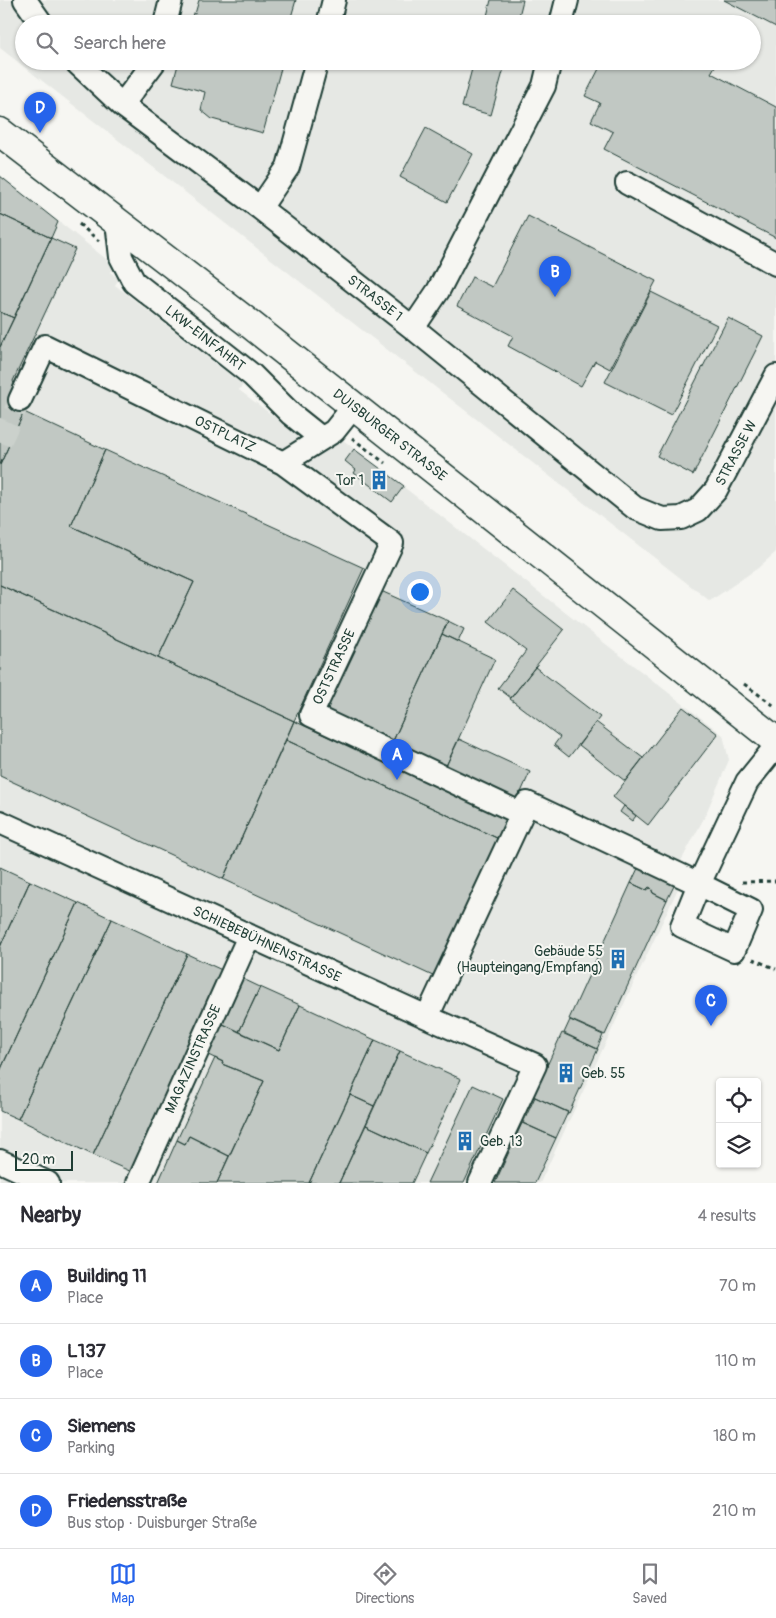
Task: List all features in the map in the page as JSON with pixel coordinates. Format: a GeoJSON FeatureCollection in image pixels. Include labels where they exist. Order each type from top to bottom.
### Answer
{"type":"FeatureCollection","features":[{"type":"Feature","properties":{"kind":"main road","name":"DUISBURGER STRASSE"},"geometry":{"type":"LineString","coordinates":[[0,132],[250,324],[776,741]]}},
{"type":"Feature","properties":{"kind":"lane"},"geometry":{"type":"LineString","coordinates":[[25,0],[36,15]]}},
{"type":"Feature","properties":{"kind":"lane"},"geometry":{"type":"LineString","coordinates":[[167,15],[171,0]]}},
{"type":"Feature","properties":{"kind":"lane"},"geometry":{"type":"LineString","coordinates":[[330,15],[334,0]]}},
{"type":"Feature","properties":{"kind":"lane"},"geometry":{"type":"LineString","coordinates":[[563,15],[567,0]]}},
{"type":"Feature","properties":{"kind":"lane","name":"STRASSE 1"},"geometry":{"type":"LineString","coordinates":[[85,70],[122,105],[260,208],[413,328],[635,508],[662,519],[681,518]]}},
{"type":"Feature","properties":{"kind":"lane"},"geometry":{"type":"LineString","coordinates":[[122,105],[148,70]]}},
{"type":"Feature","properties":{"kind":"lane"},"geometry":{"type":"LineString","coordinates":[[260,208],[288,167],[315,70]]}},
{"type":"Feature","properties":{"kind":"lane"},"geometry":{"type":"LineString","coordinates":[[413,328],[438,291],[544,86],[548,70]]}},
{"type":"Feature","properties":{"kind":"lane"},"geometry":{"type":"LineString","coordinates":[[627,183],[776,264]]}},
{"type":"Feature","properties":{"kind":"lane","name":"LKW-EINFAHRT"},"geometry":{"type":"LineString","coordinates":[[117,222],[122,257],[134,282],[252,375],[291,414],[321,438]]}},
{"type":"Feature","properties":{"kind":"lane","name":"OSTPLATZ"},"geometry":{"type":"LineString","coordinates":[[20,400],[45,346],[283,463],[392,543]]}},
{"type":"Feature","properties":{"kind":"lane","name":"STRASSE W"},"geometry":{"type":"LineString","coordinates":[[681,518],[698,510],[716,490],[776,376]]}},
{"type":"Feature","properties":{"kind":"lane"},"geometry":{"type":"LineString","coordinates":[[283,463],[334,431],[336,426],[354,406]]}},
{"type":"Feature","properties":{"kind":"lane","name":"OSTSTRASSE"},"geometry":{"type":"LineString","coordinates":[[392,543],[311,715],[522,814]]}},
{"type":"Feature","properties":{"kind":"lane"},"geometry":{"type":"LineString","coordinates":[[426,1017],[527,804],[699,884],[751,910],[734,950],[682,926],[699,884],[746,782],[776,746]]}},
{"type":"Feature","properties":{"kind":"lane","name":"SCHIEBEBÜHNENSTRASSE"},"geometry":{"type":"LineString","coordinates":[[0,822],[535,1065],[480,1183]]}},
{"type":"Feature","properties":{"kind":"lane","name":"MAGAZINSTRASSE"},"geometry":{"type":"LineString","coordinates":[[138,1183],[249,936]]}},
{"type":"Feature","properties":{"kind":"lane"},"geometry":{"type":"LineString","coordinates":[[0,1161],[48,1183]]}},
{"type":"Feature","properties":{"kind":"path"},"geometry":{"type":"LineString","coordinates":[[734,950],[776,969]]}},
{"type":"Feature","properties":{"kind":"shaded area"},"geometry":{"type":"Polygon","coordinates":[[[0,0],[776,0],[776,552],[758,568],[710,601],[28,70],[761,70],[761,15],[15,15],[15,60],[0,48],[0,0]]]}},
{"type":"Feature","properties":{"kind":"shaded area"},"geometry":{"type":"Polygon","coordinates":[[[0,175],[115,266],[110,272],[119,279],[115,285],[243,385],[239,390],[284,424],[298,405],[723,735],[729,760],[704,818],[673,876],[682,880],[540,1183],[0,1183],[0,175]]]}},
{"type":"Feature","properties":{"kind":"building"},"geometry":{"type":"Polygon","coordinates":[[[199,0],[296,0],[292,15],[192,15],[193,13],[195,14],[199,0]]]}},
{"type":"Feature","properties":{"kind":"building"},"geometry":{"type":"Polygon","coordinates":[[[491,0],[523,0],[519,15],[487,15],[491,0]]]}},
{"type":"Feature","properties":{"kind":"building"},"geometry":{"type":"Polygon","coordinates":[[[724,0],[776,0],[776,27],[761,19],[761,15],[753,15],[724,0]]]}},
{"type":"Feature","properties":{"kind":"building"},"geometry":{"type":"Polygon","coordinates":[[[177,70],[280,70],[263,133],[212,119],[201,110],[205,92],[173,83],[177,70]]]}},
{"type":"Feature","properties":{"kind":"building"},"geometry":{"type":"Polygon","coordinates":[[[472,70],[504,70],[491,115],[462,107],[472,70]]]}},
{"type":"Feature","properties":{"kind":"building"},"geometry":{"type":"Polygon","coordinates":[[[598,70],[713,70],[711,73],[776,107],[776,238],[604,149],[613,132],[591,121],[600,103],[585,96],[598,70]]]}},
{"type":"Feature","properties":{"kind":"building"},"geometry":{"type":"Polygon","coordinates":[[[426,128],[473,154],[447,202],[400,177],[426,128]]]}},
{"type":"Feature","properties":{"kind":"building"},"geometry":{"type":"Polygon","coordinates":[[[0,176],[58,222],[51,238],[0,214],[0,176]]]}},
{"type":"Feature","properties":{"kind":"building"},"geometry":{"type":"Polygon","coordinates":[[[0,214],[51,238],[14,318],[0,312],[0,214]]]}},
{"type":"Feature","properties":{"kind":"building"},"geometry":{"type":"Polygon","coordinates":[[[528,216],[656,281],[610,369],[595,361],[581,386],[508,346],[513,336],[457,306],[472,277],[492,287],[528,216]]]}},
{"type":"Feature","properties":{"kind":"building"},"geometry":{"type":"Polygon","coordinates":[[[51,238],[75,249],[13,381],[24,412],[0,465],[0,347],[51,238]]]}},
{"type":"Feature","properties":{"kind":"building"},"geometry":{"type":"Polygon","coordinates":[[[651,292],[717,325],[671,415],[605,382],[651,292]]]}},
{"type":"Feature","properties":{"kind":"building"},"geometry":{"type":"Polygon","coordinates":[[[0,312],[14,318],[0,347],[0,312]]]}},
{"type":"Feature","properties":{"kind":"building"},"geometry":{"type":"Polygon","coordinates":[[[728,318],[763,336],[693,475],[657,456],[728,318]]]}},
{"type":"Feature","properties":{"kind":"building"},"geometry":{"type":"Polygon","coordinates":[[[24,412],[105,450],[71,526],[194,582],[158,658],[0,585],[0,465],[24,412]]]}},
{"type":"Feature","properties":{"kind":"building","name":"Tor 1"},"geometry":{"type":"Polygon","coordinates":[[[354,449],[404,486],[392,502],[354,473],[356,470],[345,461],[354,449]]]}},
{"type":"Feature","properties":{"kind":"building"},"geometry":{"type":"Polygon","coordinates":[[[105,450],[364,568],[294,721],[158,658],[194,582],[71,526],[105,450]]]}},
{"type":"Feature","properties":{"kind":"building"},"geometry":{"type":"Polygon","coordinates":[[[0,585],[294,721],[223,879],[0,776],[0,585]]]}},
{"type":"Feature","properties":{"kind":"building"},"geometry":{"type":"Polygon","coordinates":[[[513,590],[564,630],[511,698],[498,688],[526,651],[488,622],[513,590]]]}},
{"type":"Feature","properties":{"kind":"building"},"geometry":{"type":"Polygon","coordinates":[[[381,591],[448,621],[393,741],[326,710],[381,591]]]}},
{"type":"Feature","properties":{"kind":"building"},"geometry":{"type":"Polygon","coordinates":[[[448,621],[464,629],[458,642],[442,634],[448,621]]]}},
{"type":"Feature","properties":{"kind":"building"},"geometry":{"type":"Polygon","coordinates":[[[442,634],[495,659],[446,766],[393,741],[442,634]]]}},
{"type":"Feature","properties":{"kind":"building"},"geometry":{"type":"Polygon","coordinates":[[[535,667],[600,717],[569,757],[554,745],[560,737],[510,699],[535,667]]]}},
{"type":"Feature","properties":{"kind":"building"},"geometry":{"type":"Polygon","coordinates":[[[683,707],[718,734],[648,825],[613,797],[683,707]]]}},
{"type":"Feature","properties":{"kind":"building"},"geometry":{"type":"Polygon","coordinates":[[[294,721],[508,819],[499,839],[286,740],[294,721]]]}},
{"type":"Feature","properties":{"kind":"building"},"geometry":{"type":"Polygon","coordinates":[[[596,722],[643,758],[625,781],[579,745],[596,722]]]}},
{"type":"Feature","properties":{"kind":"building"},"geometry":{"type":"Polygon","coordinates":[[[459,739],[530,772],[518,799],[446,766],[459,739]]]}},
{"type":"Feature","properties":{"kind":"building"},"geometry":{"type":"Polygon","coordinates":[[[286,740],[499,839],[435,977],[223,879],[286,740]]]}},
{"type":"Feature","properties":{"kind":"building"},"geometry":{"type":"Polygon","coordinates":[[[624,806],[636,816],[632,821],[620,812],[624,806]]]}},
{"type":"Feature","properties":{"kind":"building"},"geometry":{"type":"Polygon","coordinates":[[[640,864],[677,880],[667,900],[653,893],[651,888],[646,890],[631,883],[640,864]]]}},
{"type":"Feature","properties":{"kind":"building"},"geometry":{"type":"Polygon","coordinates":[[[0,867],[30,881],[0,947],[0,867]]]}},
{"type":"Feature","properties":{"kind":"building"},"geometry":{"type":"Polygon","coordinates":[[[30,881],[78,903],[0,1071],[0,947],[30,881]]]}},
{"type":"Feature","properties":{"kind":"building","name":"Gebäude 55 (Haupteingang/Empfang)"},"geometry":{"type":"Polygon","coordinates":[[[631,883],[646,890],[649,887],[653,893],[667,900],[605,1035],[569,1019],[631,883]]]}},
{"type":"Feature","properties":{"kind":"building"},"geometry":{"type":"Polygon","coordinates":[[[78,903],[112,919],[18,1119],[0,1111],[0,1071],[78,903]]]}},
{"type":"Feature","properties":{"kind":"building"},"geometry":{"type":"Polygon","coordinates":[[[112,919],[187,954],[93,1155],[18,1119],[112,919]]]}},
{"type":"Feature","properties":{"kind":"building"},"geometry":{"type":"Polygon","coordinates":[[[187,954],[224,971],[132,1172],[93,1155],[187,954]]]}},
{"type":"Feature","properties":{"kind":"building"},"geometry":{"type":"Polygon","coordinates":[[[239,977],[260,987],[239,1032],[219,1022],[239,977]]]}},
{"type":"Feature","properties":{"kind":"building"},"geometry":{"type":"Polygon","coordinates":[[[260,987],[300,1005],[279,1050],[239,1032],[260,987]]]}},
{"type":"Feature","properties":{"kind":"building"},"geometry":{"type":"Polygon","coordinates":[[[300,1005],[375,1040],[309,1183],[217,1183],[264,1081],[222,1064],[223,1062],[206,1054],[219,1022],[279,1050],[300,1005]]]}},
{"type":"Feature","properties":{"kind":"building"},"geometry":{"type":"Polygon","coordinates":[[[570,1020],[603,1035],[597,1049],[564,1033],[570,1020]]]}},
{"type":"Feature","properties":{"kind":"building","name":"Geb. 55"},"geometry":{"type":"Polygon","coordinates":[[[562,1033],[598,1049],[569,1113],[533,1096],[562,1033]]]}},
{"type":"Feature","properties":{"kind":"building"},"geometry":{"type":"Polygon","coordinates":[[[375,1040],[400,1051],[374,1106],[350,1095],[375,1040]]]}},
{"type":"Feature","properties":{"kind":"building"},"geometry":{"type":"Polygon","coordinates":[[[400,1051],[461,1079],[426,1153],[366,1125],[400,1051]]]}},
{"type":"Feature","properties":{"kind":"building"},"geometry":{"type":"Polygon","coordinates":[[[215,1058],[223,1062],[222,1064],[264,1081],[229,1156],[189,1136],[185,1144],[177,1140],[215,1058]]]}},
{"type":"Feature","properties":{"kind":"building","name":"Geb. 13"},"geometry":{"type":"Polygon","coordinates":[[[473,1085],[503,1099],[464,1183],[427,1183],[473,1085]]]}},
{"type":"Feature","properties":{"kind":"building"},"geometry":{"type":"Polygon","coordinates":[[[350,1095],[374,1106],[339,1183],[309,1183],[350,1095]]]}},
{"type":"Feature","properties":{"kind":"building"},"geometry":{"type":"Polygon","coordinates":[[[535,1097],[568,1112],[556,1138],[523,1123],[535,1097]]]}},
{"type":"Feature","properties":{"kind":"building"},"geometry":{"type":"Polygon","coordinates":[[[522,1123],[556,1138],[535,1183],[495,1183],[522,1123]]]}},
{"type":"Feature","properties":{"kind":"building"},"geometry":{"type":"Polygon","coordinates":[[[366,1125],[426,1153],[412,1183],[339,1183],[366,1125]]]}},
{"type":"Feature","properties":{"kind":"building"},"geometry":{"type":"Polygon","coordinates":[[[189,1136],[229,1156],[217,1183],[158,1183],[177,1140],[185,1144],[189,1136]]]}},
{"type":"Feature","properties":{"kind":"tunnel"},"geometry":{"type":"LineString","coordinates":[[0,442],[20,400]]}},
{"type":"Feature","properties":{"kind":"place","name":"Friedensstraße"},"geometry":{"type":"Point","coordinates":[40,133]}},
{"type":"Feature","properties":{"kind":"place","name":"L137"},"geometry":{"type":"Point","coordinates":[555,297]}},
{"type":"Feature","properties":{"kind":"place","name":"Tor 1"},"geometry":{"type":"Point","coordinates":[379,480]}},
{"type":"Feature","properties":{"kind":"place","name":"Building 11"},"geometry":{"type":"Point","coordinates":[397,780]}},
{"type":"Feature","properties":{"kind":"place","name":"Gebäude 55 (Haupteingang/Empfang)"},"geometry":{"type":"Point","coordinates":[618,959]}},
{"type":"Feature","properties":{"kind":"place","name":"Siemens"},"geometry":{"type":"Point","coordinates":[711,1026]}},
{"type":"Feature","properties":{"kind":"place","name":"Geb. 55"},"geometry":{"type":"Point","coordinates":[566,1073]}},
{"type":"Feature","properties":{"kind":"place","name":"Geb. 13"},"geometry":{"type":"Point","coordinates":[465,1141]}}]}
